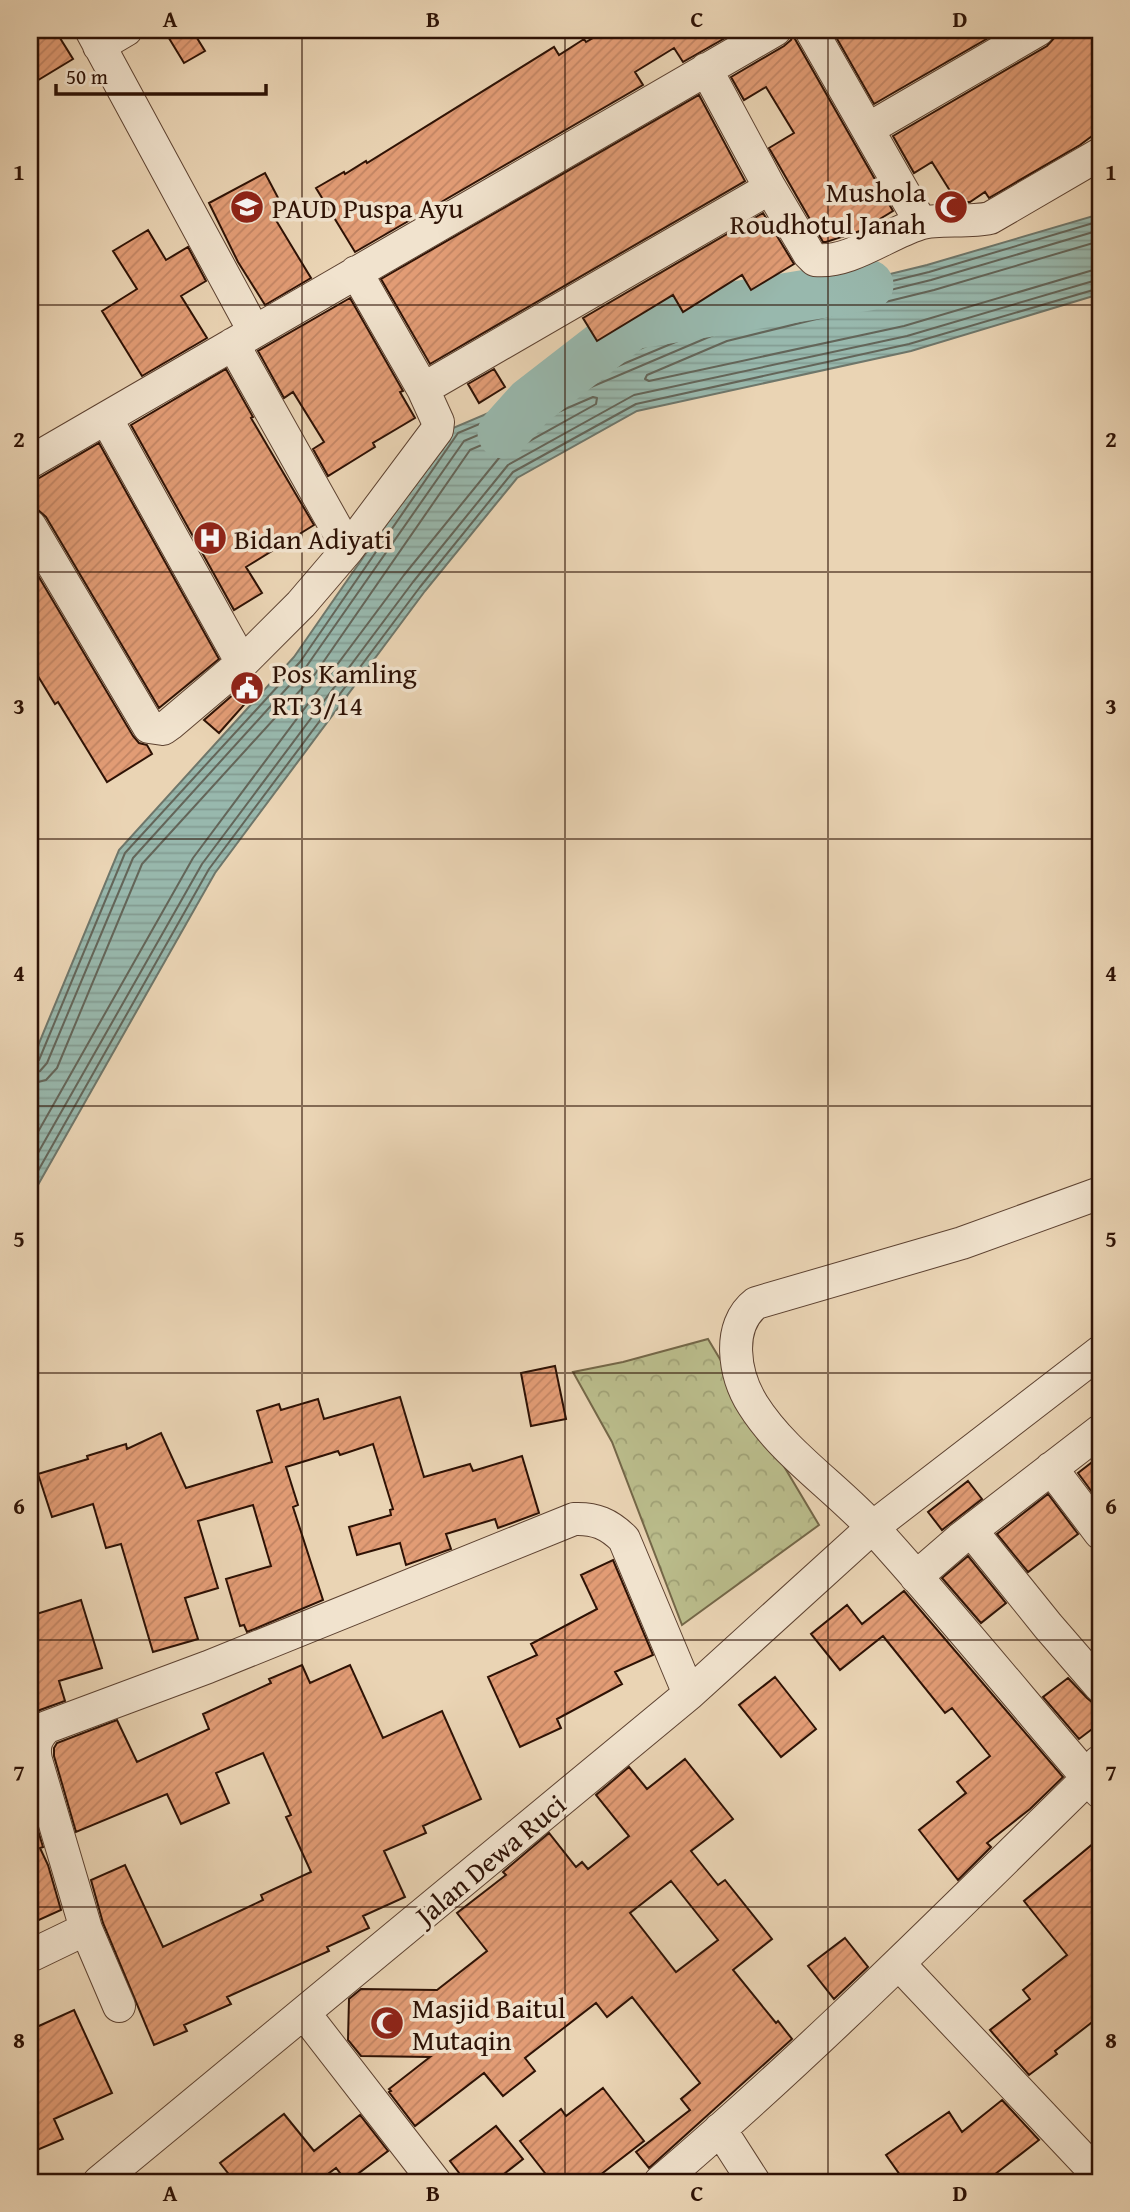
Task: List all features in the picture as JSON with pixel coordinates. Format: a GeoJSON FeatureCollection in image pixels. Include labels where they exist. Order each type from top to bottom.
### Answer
{"type":"FeatureCollection","features":[{"type":"Feature","properties":{"kind":"street"},"geometry":{"type":"LineString","coordinates":[[126,30],[95,38],[348,549]]}},
{"type":"Feature","properties":{"kind":"street"},"geometry":{"type":"LineString","coordinates":[[30,462],[775,30]]}},
{"type":"Feature","properties":{"kind":"street"},"geometry":{"type":"LineString","coordinates":[[811,30],[921,223]]}},
{"type":"Feature","properties":{"kind":"street"},"geometry":{"type":"LineString","coordinates":[[868,129],[1038,30]]}},
{"type":"Feature","properties":{"kind":"street"},"geometry":{"type":"LineString","coordinates":[[706,69],[770,188],[815,260],[836,259],[921,223],[973,222],[990,218],[1100,154]]}},
{"type":"Feature","properties":{"kind":"street"},"geometry":{"type":"LineString","coordinates":[[423,388],[770,188]]}},
{"type":"Feature","properties":{"kind":"street"},"geometry":{"type":"LineString","coordinates":[[30,526],[149,727],[163,729],[242,663],[300,604],[348,549],[437,429],[438,422],[423,388],[356,272]]}},
{"type":"Feature","properties":{"kind":"street"},"geometry":{"type":"LineString","coordinates":[[106,418],[242,663]]}},
{"type":"Feature","properties":{"kind":"street"},"geometry":{"type":"LineString","coordinates":[[660,2182],[899,1964],[1096,1777],[873,1527],[779,1438],[752,1404],[743,1383],[736,1345],[737,1330],[747,1310],[756,1303],[962,1243],[1100,1193]]}},
{"type":"Feature","properties":{"kind":"street","name":"Jalan Dewa Ruci"},"geometry":{"type":"LineString","coordinates":[[99,2182],[688,1694],[873,1527],[1100,1352]]}},
{"type":"Feature","properties":{"kind":"street"},"geometry":{"type":"LineString","coordinates":[[916,1577],[960,1539],[1100,1431]]}},
{"type":"Feature","properties":{"kind":"street"},"geometry":{"type":"LineString","coordinates":[[1051,1468],[1100,1533]]}},
{"type":"Feature","properties":{"kind":"street"},"geometry":{"type":"LineString","coordinates":[[119,2006],[86,1929],[36,1760],[35,1744],[38,1734],[47,1727],[208,1667],[573,1519],[587,1518],[605,1523],[624,1539],[688,1694]]}},
{"type":"Feature","properties":{"kind":"street"},"geometry":{"type":"LineString","coordinates":[[970,1533],[978,1539],[1100,1686]]}},
{"type":"Feature","properties":{"kind":"street"},"geometry":{"type":"LineString","coordinates":[[30,1956],[86,1929]]}},
{"type":"Feature","properties":{"kind":"street"},"geometry":{"type":"LineString","coordinates":[[899,1964],[1093,2172]]}},
{"type":"Feature","properties":{"kind":"street"},"geometry":{"type":"LineString","coordinates":[[304,2013],[435,2182]]}},
{"type":"Feature","properties":{"kind":"street"},"geometry":{"type":"LineString","coordinates":[[720,2129],[754,2182]]}},
{"type":"Feature","properties":{"kind":"green space"},"geometry":{"type":"Polygon","coordinates":[[[708,1339],[819,1525],[682,1625],[612,1442],[573,1372],[623,1362],[708,1339]]]}},
{"type":"Feature","properties":{"kind":"water"},"geometry":{"type":"Polygon","coordinates":[[[1100,214],[1100,294],[911,351],[637,411],[517,478],[425,591],[215,873],[30,1199],[30,1065],[119,850],[294,657],[453,428],[718,316],[927,265],[1100,214]]]}},
{"type":"Feature","properties":{"kind":"building"},"geometry":{"type":"Polygon","coordinates":[[[30,30],[55,30],[73,59],[30,85],[30,30]]]}},
{"type":"Feature","properties":{"kind":"building"},"geometry":{"type":"Polygon","coordinates":[[[164,30],[192,30],[205,51],[184,63],[164,30]]]}},
{"type":"Feature","properties":{"kind":"building"},"geometry":{"type":"Polygon","coordinates":[[[607,30],[739,30],[683,62],[674,48],[635,72],[643,85],[355,252],[316,188],[366,161],[367,163],[554,47],[559,55],[584,39],[586,42],[607,30]]]}},
{"type":"Feature","properties":{"kind":"building"},"geometry":{"type":"Polygon","coordinates":[[[832,30],[1002,30],[874,104],[832,30]]]}},
{"type":"Feature","properties":{"kind":"building"},"geometry":{"type":"Polygon","coordinates":[[[1067,30],[1100,30],[1100,130],[1080,145],[989,198],[985,192],[970,202],[957,202],[932,162],[914,173],[893,136],[1047,46],[1067,30]]]}},
{"type":"Feature","properties":{"kind":"building"},"geometry":{"type":"Polygon","coordinates":[[[793,32],[893,211],[860,231],[826,242],[823,242],[769,148],[794,133],[766,87],[744,100],[731,77],[784,46],[791,40],[793,32]]]}},
{"type":"Feature","properties":{"kind":"building"},"geometry":{"type":"Polygon","coordinates":[[[699,95],[745,181],[430,364],[381,279],[699,95]]]}},
{"type":"Feature","properties":{"kind":"building"},"geometry":{"type":"Polygon","coordinates":[[[265,173],[285,211],[274,217],[311,278],[265,305],[238,262],[209,203],[265,173]]]}},
{"type":"Feature","properties":{"kind":"building"},"geometry":{"type":"Polygon","coordinates":[[[763,213],[794,264],[751,290],[742,275],[683,312],[673,295],[597,341],[583,318],[763,213]]]}},
{"type":"Feature","properties":{"kind":"building"},"geometry":{"type":"Polygon","coordinates":[[[148,230],[166,260],[188,247],[206,281],[181,296],[207,338],[142,376],[102,311],[137,289],[113,251],[148,230]]]}},
{"type":"Feature","properties":{"kind":"building"},"geometry":{"type":"Polygon","coordinates":[[[350,298],[403,391],[400,392],[415,418],[373,443],[375,447],[328,476],[313,449],[324,442],[293,392],[284,398],[258,351],[350,298]]]}},
{"type":"Feature","properties":{"kind":"building"},"geometry":{"type":"Polygon","coordinates":[[[226,369],[253,417],[251,418],[314,525],[246,567],[262,593],[234,610],[131,425],[226,369]]]}},
{"type":"Feature","properties":{"kind":"building"},"geometry":{"type":"Polygon","coordinates":[[[494,369],[505,387],[479,403],[468,384],[494,369]]]}},
{"type":"Feature","properties":{"kind":"building"},"geometry":{"type":"Polygon","coordinates":[[[99,443],[219,659],[159,708],[46,517],[38,510],[30,508],[30,480],[39,478],[99,443]]]}},
{"type":"Feature","properties":{"kind":"building"},"geometry":{"type":"Polygon","coordinates":[[[30,562],[133,736],[139,743],[147,745],[152,754],[107,782],[58,702],[55,704],[30,663],[30,562]]]}},
{"type":"Feature","properties":{"kind":"building"},"geometry":{"type":"Polygon","coordinates":[[[250,680],[258,689],[219,733],[204,720],[250,680]]]}},
{"type":"Feature","properties":{"kind":"building"},"geometry":{"type":"Polygon","coordinates":[[[555,1366],[566,1419],[531,1426],[521,1373],[555,1366]]]}},
{"type":"Feature","properties":{"kind":"building"},"geometry":{"type":"Polygon","coordinates":[[[400,1397],[424,1477],[470,1464],[473,1471],[522,1456],[539,1513],[498,1528],[495,1519],[446,1534],[451,1549],[406,1565],[400,1543],[357,1555],[349,1527],[391,1515],[390,1510],[393,1509],[373,1444],[340,1455],[338,1451],[286,1467],[298,1505],[293,1507],[323,1600],[247,1632],[244,1625],[240,1626],[226,1579],[271,1566],[253,1505],[198,1521],[218,1588],[185,1598],[198,1639],[153,1652],[121,1544],[106,1548],[93,1504],[52,1517],[38,1474],[126,1444],[127,1449],[161,1433],[186,1488],[272,1462],[257,1411],[279,1404],[281,1410],[318,1399],[324,1419],[400,1397]]]}},
{"type":"Feature","properties":{"kind":"building"},"geometry":{"type":"Polygon","coordinates":[[[1100,1456],[1100,1503],[1078,1473],[1100,1456]]]}},
{"type":"Feature","properties":{"kind":"building"},"geometry":{"type":"Polygon","coordinates":[[[968,1481],[982,1499],[942,1530],[928,1512],[968,1481]]]}},
{"type":"Feature","properties":{"kind":"building"},"geometry":{"type":"Polygon","coordinates":[[[1048,1494],[1078,1534],[1028,1572],[997,1534],[1048,1494]]]}},
{"type":"Feature","properties":{"kind":"building"},"geometry":{"type":"Polygon","coordinates":[[[968,1556],[1006,1603],[981,1623],[942,1578],[968,1556]]]}},
{"type":"Feature","properties":{"kind":"building"},"geometry":{"type":"Polygon","coordinates":[[[613,1560],[653,1655],[615,1672],[622,1684],[557,1719],[561,1728],[520,1747],[488,1677],[537,1655],[531,1644],[597,1609],[581,1575],[613,1560]]]}},
{"type":"Feature","properties":{"kind":"building"},"geometry":{"type":"Polygon","coordinates":[[[904,1591],[1063,1777],[1030,1809],[987,1843],[991,1847],[958,1880],[919,1830],[966,1793],[957,1782],[990,1756],[952,1708],[945,1713],[883,1636],[840,1670],[811,1634],[847,1605],[862,1624],[904,1591]]]}},
{"type":"Feature","properties":{"kind":"building"},"geometry":{"type":"Polygon","coordinates":[[[81,1600],[102,1668],[59,1681],[65,1701],[40,1710],[30,1718],[30,1616],[81,1600]]]}},
{"type":"Feature","properties":{"kind":"building"},"geometry":{"type":"Polygon","coordinates":[[[302,1665],[310,1683],[350,1665],[383,1738],[442,1711],[481,1799],[423,1826],[426,1833],[384,1851],[405,1897],[363,1916],[369,1928],[327,1947],[329,1951],[227,1997],[231,2004],[184,2025],[187,2031],[154,2045],[103,1923],[91,1880],[125,1865],[163,1947],[263,1900],[261,1895],[311,1872],[286,1817],[291,1815],[263,1753],[216,1773],[229,1803],[181,1824],[167,1794],[76,1832],[54,1748],[57,1743],[117,1720],[137,1762],[209,1729],[203,1714],[271,1683],[269,1679],[302,1665]]]}},
{"type":"Feature","properties":{"kind":"building"},"geometry":{"type":"Polygon","coordinates":[[[775,1677],[816,1729],[781,1757],[739,1705],[775,1677]]]}},
{"type":"Feature","properties":{"kind":"building"},"geometry":{"type":"Polygon","coordinates":[[[1068,1678],[1093,1703],[1100,1704],[1100,1723],[1079,1739],[1043,1697],[1068,1678]]]}},
{"type":"Feature","properties":{"kind":"building"},"geometry":{"type":"Polygon","coordinates":[[[685,1759],[733,1819],[691,1851],[718,1885],[725,1880],[772,1939],[733,1970],[792,2039],[649,2168],[636,2152],[690,2110],[681,2099],[700,2083],[632,1997],[607,2017],[596,2003],[525,2058],[535,2071],[503,2096],[484,2073],[415,2126],[389,2089],[430,2057],[361,2056],[348,2040],[349,1999],[361,1989],[437,1990],[487,1951],[457,1913],[506,1875],[503,1872],[549,1833],[576,1867],[582,1862],[588,1869],[629,1836],[596,1795],[629,1767],[647,1789],[685,1759]],[[671,1881],[630,1913],[676,1972],[718,1940],[671,1881]]]}},
{"type":"Feature","properties":{"kind":"building"},"geometry":{"type":"Polygon","coordinates":[[[30,1804],[43,1847],[40,1848],[48,1865],[61,1910],[30,1924],[30,1804]]]}},
{"type":"Feature","properties":{"kind":"building"},"geometry":{"type":"Polygon","coordinates":[[[1100,1838],[1100,2016],[1029,2075],[990,2030],[1030,1999],[1023,1990],[1067,1955],[1024,1901],[1100,1838]]]}},
{"type":"Feature","properties":{"kind":"building"},"geometry":{"type":"Polygon","coordinates":[[[845,1938],[868,1967],[834,1999],[808,1966],[845,1938]]]}},
{"type":"Feature","properties":{"kind":"building"},"geometry":{"type":"Polygon","coordinates":[[[74,2010],[112,2093],[54,2119],[63,2139],[30,2153],[30,2030],[74,2010]]]}},
{"type":"Feature","properties":{"kind":"building"},"geometry":{"type":"Polygon","coordinates":[[[603,2088],[644,2141],[591,2182],[552,2182],[520,2141],[561,2109],[566,2116],[603,2088]]]}},
{"type":"Feature","properties":{"kind":"building"},"geometry":{"type":"Polygon","coordinates":[[[1002,2100],[1039,2140],[985,2182],[905,2182],[886,2155],[949,2112],[962,2132],[1002,2100]]]}},
{"type":"Feature","properties":{"kind":"building"},"geometry":{"type":"Polygon","coordinates":[[[284,2114],[314,2151],[360,2115],[388,2151],[347,2182],[336,2168],[317,2182],[235,2182],[220,2163],[284,2114]]]}},
{"type":"Feature","properties":{"kind":"building"},"geometry":{"type":"Polygon","coordinates":[[[496,2126],[523,2159],[494,2182],[466,2182],[450,2161],[496,2126]]]}},
{"type":"Feature","properties":{"kind":"waterway"},"geometry":{"type":"LineString","coordinates":[[503,433],[530,403],[632,324],[868,285]]}},
{"type":"Feature","properties":{"kind":"place","name":"PAUD Puspa Ayu"},"geometry":{"type":"Point","coordinates":[247,207]}},
{"type":"Feature","properties":{"kind":"place","name":"Mushola Roudhotul Janah"},"geometry":{"type":"Point","coordinates":[951,207]}},
{"type":"Feature","properties":{"kind":"place","name":"Bidan Adiyati"},"geometry":{"type":"Point","coordinates":[210,538]}},
{"type":"Feature","properties":{"kind":"place","name":"Pos Kamling RT 3/14"},"geometry":{"type":"Point","coordinates":[247,688]}},
{"type":"Feature","properties":{"kind":"place","name":"Masjid Baitul Mutaqin"},"geometry":{"type":"Point","coordinates":[387,2023]}}]}
